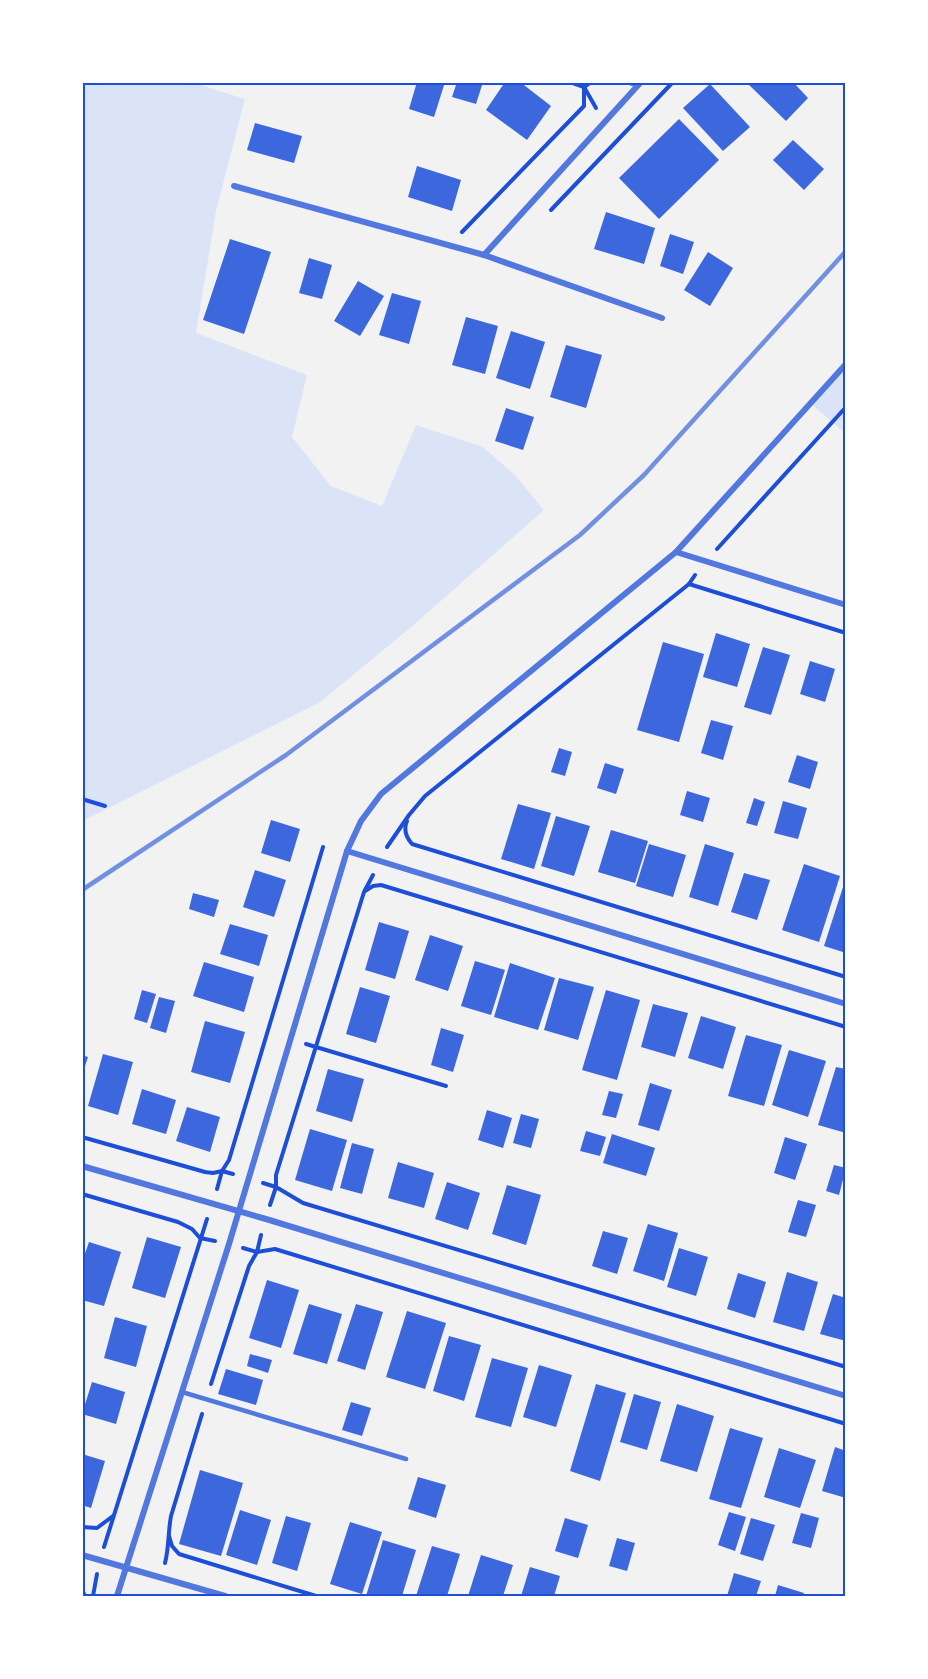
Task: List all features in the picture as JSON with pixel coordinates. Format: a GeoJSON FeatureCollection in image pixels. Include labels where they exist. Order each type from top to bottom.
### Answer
{"type":"FeatureCollection","features":[{"type":"Feature","properties":{"kind":"street"},"geometry":{"type":"LineString","coordinates":[[629,82],[640,84]]}},
{"type":"Feature","properties":{"kind":"street"},"geometry":{"type":"LineString","coordinates":[[484,255],[640,84]]}},
{"type":"Feature","properties":{"kind":"street"},"geometry":{"type":"LineString","coordinates":[[234,186],[484,255],[662,318]]}},
{"type":"Feature","properties":{"kind":"street"},"geometry":{"type":"LineString","coordinates":[[117,1596],[229,1244],[347,851],[361,821],[381,794],[676,552],[846,364]]}},
{"type":"Feature","properties":{"kind":"street"},"geometry":{"type":"LineString","coordinates":[[676,552],[846,605]]}},
{"type":"Feature","properties":{"kind":"street"},"geometry":{"type":"LineString","coordinates":[[347,851],[846,1004]]}},
{"type":"Feature","properties":{"kind":"street"},"geometry":{"type":"LineString","coordinates":[[82,1166],[266,1219],[846,1396]]}},
{"type":"Feature","properties":{"kind":"street"},"geometry":{"type":"LineString","coordinates":[[82,1556],[225,1596]]}},
{"type":"Feature","properties":{"kind":"lane"},"geometry":{"type":"LineString","coordinates":[[182,1392],[406,1459]]}},
{"type":"Feature","properties":{"kind":"path"},"geometry":{"type":"LineString","coordinates":[[450,246],[584,106],[584,87],[591,82]]}},
{"type":"Feature","properties":{"kind":"path"},"geometry":{"type":"LineString","coordinates":[[550,210],[673,82]]}},
{"type":"Feature","properties":{"kind":"path"},"geometry":{"type":"LineString","coordinates":[[160,1578],[168,1554],[171,1516],[249,1266],[257,1252],[276,1187],[276,1175],[364,892],[393,836],[425,796],[689,584],[706,561],[846,407]]}},
{"type":"Feature","properties":{"kind":"path"},"geometry":{"type":"LineString","coordinates":[[689,584],[846,633]]}},
{"type":"Feature","properties":{"kind":"path"},"geometry":{"type":"LineString","coordinates":[[82,799],[105,806]]}},
{"type":"Feature","properties":{"kind":"path"},"geometry":{"type":"LineString","coordinates":[[409,815],[404,827],[412,844],[846,977]]}},
{"type":"Feature","properties":{"kind":"path"},"geometry":{"type":"LineString","coordinates":[[364,892],[373,886],[381,885],[846,1027]]}},
{"type":"Feature","properties":{"kind":"path"},"geometry":{"type":"LineString","coordinates":[[290,1040],[446,1086]]}},
{"type":"Feature","properties":{"kind":"path"},"geometry":{"type":"LineString","coordinates":[[82,1137],[205,1172],[222,1171],[276,1187],[303,1203],[846,1367]]}},
{"type":"Feature","properties":{"kind":"path"},"geometry":{"type":"LineString","coordinates":[[82,1194],[178,1222],[192,1228],[200,1238],[257,1252],[275,1249],[846,1424]]}},
{"type":"Feature","properties":{"kind":"path"},"geometry":{"type":"LineString","coordinates":[[82,1527],[97,1528],[114,1515]]}},
{"type":"Feature","properties":{"kind":"path"},"geometry":{"type":"LineString","coordinates":[[168,1533],[172,1546],[179,1554],[316,1596]]}},
{"type":"Feature","properties":{"kind":"path"},"geometry":{"type":"LineString","coordinates":[[82,1590],[85,1596]]}},
{"type":"Feature","properties":{"kind":"shaded area"},"geometry":{"type":"Polygon","coordinates":[[[83,83],[194,83],[245,99],[216,211],[196,333],[307,375],[292,437],[331,486],[382,506],[416,425],[483,447],[515,475],[544,510],[409,629],[319,703],[83,821],[83,83]]]}},
{"type":"Feature","properties":{"kind":"shaded area"},"geometry":{"type":"Polygon","coordinates":[[[845,360],[845,433],[809,402],[845,360]]]}},
{"type":"Feature","properties":{"kind":"building"},"geometry":{"type":"Polygon","coordinates":[[[417,82],[445,82],[434,117],[409,109],[417,82]]]}},
{"type":"Feature","properties":{"kind":"building"},"geometry":{"type":"Polygon","coordinates":[[[457,82],[483,82],[476,104],[452,97],[457,82]]]}},
{"type":"Feature","properties":{"kind":"building"},"geometry":{"type":"Polygon","coordinates":[[[505,82],[520,82],[551,106],[527,140],[486,110],[505,82]]]}},
{"type":"Feature","properties":{"kind":"building"},"geometry":{"type":"Polygon","coordinates":[[[746,82],[793,82],[808,98],[786,121],[746,82]]]}},
{"type":"Feature","properties":{"kind":"building"},"geometry":{"type":"Polygon","coordinates":[[[710,84],[750,127],[723,151],[683,108],[710,84]]]}},
{"type":"Feature","properties":{"kind":"building"},"geometry":{"type":"Polygon","coordinates":[[[679,119],[719,160],[659,219],[619,178],[679,119]]]}},
{"type":"Feature","properties":{"kind":"building"},"geometry":{"type":"Polygon","coordinates":[[[255,123],[302,136],[294,163],[247,150],[255,123]]]}},
{"type":"Feature","properties":{"kind":"building"},"geometry":{"type":"Polygon","coordinates":[[[793,140],[824,169],[804,190],[773,160],[793,140]]]}},
{"type":"Feature","properties":{"kind":"building"},"geometry":{"type":"Polygon","coordinates":[[[417,166],[461,180],[452,211],[408,197],[417,166]]]}},
{"type":"Feature","properties":{"kind":"building"},"geometry":{"type":"Polygon","coordinates":[[[606,212],[655,228],[644,264],[594,249],[606,212]]]}},
{"type":"Feature","properties":{"kind":"building"},"geometry":{"type":"Polygon","coordinates":[[[670,234],[694,242],[683,274],[660,266],[670,234]]]}},
{"type":"Feature","properties":{"kind":"building"},"geometry":{"type":"Polygon","coordinates":[[[230,239],[271,252],[244,334],[203,320],[230,239]]]}},
{"type":"Feature","properties":{"kind":"building"},"geometry":{"type":"Polygon","coordinates":[[[708,252],[733,268],[710,306],[684,290],[708,252]]]}},
{"type":"Feature","properties":{"kind":"building"},"geometry":{"type":"Polygon","coordinates":[[[309,258],[332,265],[322,299],[299,293],[309,258]]]}},
{"type":"Feature","properties":{"kind":"building"},"geometry":{"type":"Polygon","coordinates":[[[358,281],[384,296],[360,336],[334,321],[358,281]]]}},
{"type":"Feature","properties":{"kind":"building"},"geometry":{"type":"Polygon","coordinates":[[[392,293],[421,301],[409,344],[379,335],[392,293]]]}},
{"type":"Feature","properties":{"kind":"building"},"geometry":{"type":"Polygon","coordinates":[[[466,317],[498,326],[485,374],[452,365],[466,317]]]}},
{"type":"Feature","properties":{"kind":"building"},"geometry":{"type":"Polygon","coordinates":[[[511,331],[545,342],[530,389],[496,378],[511,331]]]}},
{"type":"Feature","properties":{"kind":"building"},"geometry":{"type":"Polygon","coordinates":[[[566,345],[602,355],[586,408],[550,397],[566,345]]]}},
{"type":"Feature","properties":{"kind":"building"},"geometry":{"type":"Polygon","coordinates":[[[506,408],[534,417],[523,450],[495,441],[506,408]]]}},
{"type":"Feature","properties":{"kind":"building"},"geometry":{"type":"Polygon","coordinates":[[[716,633],[750,644],[737,687],[703,677],[716,633]]]}},
{"type":"Feature","properties":{"kind":"building"},"geometry":{"type":"Polygon","coordinates":[[[663,642],[704,654],[679,742],[637,730],[663,642]]]}},
{"type":"Feature","properties":{"kind":"building"},"geometry":{"type":"Polygon","coordinates":[[[763,647],[790,655],[771,715],[744,707],[763,647]]]}},
{"type":"Feature","properties":{"kind":"building"},"geometry":{"type":"Polygon","coordinates":[[[810,661],[835,669],[825,702],[800,694],[810,661]]]}},
{"type":"Feature","properties":{"kind":"building"},"geometry":{"type":"Polygon","coordinates":[[[711,720],[733,726],[723,760],[701,753],[711,720]]]}},
{"type":"Feature","properties":{"kind":"building"},"geometry":{"type":"Polygon","coordinates":[[[559,748],[572,752],[565,776],[551,772],[559,748]]]}},
{"type":"Feature","properties":{"kind":"building"},"geometry":{"type":"Polygon","coordinates":[[[797,755],[818,762],[810,789],[788,782],[797,755]]]}},
{"type":"Feature","properties":{"kind":"building"},"geometry":{"type":"Polygon","coordinates":[[[605,763],[624,769],[616,794],[597,788],[605,763]]]}},
{"type":"Feature","properties":{"kind":"building"},"geometry":{"type":"Polygon","coordinates":[[[687,791],[710,798],[703,822],[680,815],[687,791]]]}},
{"type":"Feature","properties":{"kind":"building"},"geometry":{"type":"Polygon","coordinates":[[[754,798],[765,802],[757,826],[746,823],[754,798]]]}},
{"type":"Feature","properties":{"kind":"building"},"geometry":{"type":"Polygon","coordinates":[[[783,801],[807,808],[798,839],[774,833],[783,801]]]}},
{"type":"Feature","properties":{"kind":"building"},"geometry":{"type":"Polygon","coordinates":[[[518,804],[551,813],[534,869],[501,859],[518,804]]]}},
{"type":"Feature","properties":{"kind":"building"},"geometry":{"type":"Polygon","coordinates":[[[556,816],[590,826],[574,876],[541,866],[556,816]]]}},
{"type":"Feature","properties":{"kind":"building"},"geometry":{"type":"Polygon","coordinates":[[[271,820],[300,829],[290,862],[261,853],[271,820]]]}},
{"type":"Feature","properties":{"kind":"building"},"geometry":{"type":"Polygon","coordinates":[[[611,830],[648,841],[635,883],[598,872],[611,830]]]}},
{"type":"Feature","properties":{"kind":"building"},"geometry":{"type":"Polygon","coordinates":[[[649,844],[686,855],[673,897],[636,886],[649,844]]]}},
{"type":"Feature","properties":{"kind":"building"},"geometry":{"type":"Polygon","coordinates":[[[705,844],[734,853],[718,906],[689,897],[705,844]]]}},
{"type":"Feature","properties":{"kind":"building"},"geometry":{"type":"Polygon","coordinates":[[[804,864],[840,876],[819,942],[782,930],[804,864]]]}},
{"type":"Feature","properties":{"kind":"building"},"geometry":{"type":"Polygon","coordinates":[[[255,870],[286,880],[274,917],[243,907],[255,870]]]}},
{"type":"Feature","properties":{"kind":"building"},"geometry":{"type":"Polygon","coordinates":[[[744,873],[770,880],[757,920],[731,912],[744,873]]]}},
{"type":"Feature","properties":{"kind":"building"},"geometry":{"type":"Polygon","coordinates":[[[843,887],[846,887],[846,953],[824,946],[843,887]]]}},
{"type":"Feature","properties":{"kind":"building"},"geometry":{"type":"Polygon","coordinates":[[[193,893],[219,900],[214,917],[189,909],[193,893]]]}},
{"type":"Feature","properties":{"kind":"building"},"geometry":{"type":"Polygon","coordinates":[[[379,922],[409,931],[395,979],[365,970],[379,922]]]}},
{"type":"Feature","properties":{"kind":"building"},"geometry":{"type":"Polygon","coordinates":[[[230,924],[268,935],[259,966],[220,954],[230,924]]]}},
{"type":"Feature","properties":{"kind":"building"},"geometry":{"type":"Polygon","coordinates":[[[430,935],[463,946],[448,991],[415,980],[430,935]]]}},
{"type":"Feature","properties":{"kind":"building"},"geometry":{"type":"Polygon","coordinates":[[[475,961],[505,970],[491,1015],[461,1006],[475,961]]]}},
{"type":"Feature","properties":{"kind":"building"},"geometry":{"type":"Polygon","coordinates":[[[204,962],[254,977],[244,1012],[193,996],[204,962]]]}},
{"type":"Feature","properties":{"kind":"building"},"geometry":{"type":"Polygon","coordinates":[[[510,963],[555,978],[538,1030],[494,1017],[510,963]]]}},
{"type":"Feature","properties":{"kind":"building"},"geometry":{"type":"Polygon","coordinates":[[[559,978],[594,987],[578,1040],[544,1030],[559,978]]]}},
{"type":"Feature","properties":{"kind":"building"},"geometry":{"type":"Polygon","coordinates":[[[360,987],[390,996],[376,1043],[346,1034],[360,987]]]}},
{"type":"Feature","properties":{"kind":"building"},"geometry":{"type":"Polygon","coordinates":[[[142,990],[156,994],[147,1023],[134,1019],[142,990]]]}},
{"type":"Feature","properties":{"kind":"building"},"geometry":{"type":"Polygon","coordinates":[[[606,990],[640,1000],[617,1080],[582,1070],[606,990]]]}},
{"type":"Feature","properties":{"kind":"building"},"geometry":{"type":"Polygon","coordinates":[[[159,997],[175,1001],[166,1033],[150,1028],[159,997]]]}},
{"type":"Feature","properties":{"kind":"building"},"geometry":{"type":"Polygon","coordinates":[[[653,1004],[688,1013],[675,1057],[641,1047],[653,1004]]]}},
{"type":"Feature","properties":{"kind":"building"},"geometry":{"type":"Polygon","coordinates":[[[701,1016],[736,1027],[723,1069],[688,1058],[701,1016]]]}},
{"type":"Feature","properties":{"kind":"building"},"geometry":{"type":"Polygon","coordinates":[[[205,1021],[245,1032],[230,1083],[191,1072],[205,1021]]]}},
{"type":"Feature","properties":{"kind":"building"},"geometry":{"type":"Polygon","coordinates":[[[441,1028],[464,1035],[453,1072],[431,1065],[441,1028]]]}},
{"type":"Feature","properties":{"kind":"building"},"geometry":{"type":"Polygon","coordinates":[[[746,1035],[782,1045],[764,1106],[728,1096],[746,1035]]]}},
{"type":"Feature","properties":{"kind":"building"},"geometry":{"type":"Polygon","coordinates":[[[789,1050],[826,1061],[808,1117],[772,1105],[789,1050]]]}},
{"type":"Feature","properties":{"kind":"building"},"geometry":{"type":"Polygon","coordinates":[[[103,1054],[133,1062],[118,1115],[88,1106],[103,1054]]]}},
{"type":"Feature","properties":{"kind":"building"},"geometry":{"type":"Polygon","coordinates":[[[82,1055],[88,1057],[83,1072],[82,1072],[82,1055]]]}},
{"type":"Feature","properties":{"kind":"building"},"geometry":{"type":"Polygon","coordinates":[[[836,1067],[846,1069],[846,1133],[818,1125],[836,1067]]]}},
{"type":"Feature","properties":{"kind":"building"},"geometry":{"type":"Polygon","coordinates":[[[328,1069],[364,1079],[352,1122],[316,1111],[328,1069]]]}},
{"type":"Feature","properties":{"kind":"building"},"geometry":{"type":"Polygon","coordinates":[[[650,1083],[672,1090],[659,1131],[638,1125],[650,1083]]]}},
{"type":"Feature","properties":{"kind":"building"},"geometry":{"type":"Polygon","coordinates":[[[142,1089],[176,1100],[166,1134],[132,1124],[142,1089]]]}},
{"type":"Feature","properties":{"kind":"building"},"geometry":{"type":"Polygon","coordinates":[[[609,1091],[623,1094],[616,1118],[602,1115],[609,1091]]]}},
{"type":"Feature","properties":{"kind":"building"},"geometry":{"type":"Polygon","coordinates":[[[187,1107],[220,1117],[210,1152],[176,1141],[187,1107]]]}},
{"type":"Feature","properties":{"kind":"building"},"geometry":{"type":"Polygon","coordinates":[[[487,1110],[512,1118],[503,1148],[478,1140],[487,1110]]]}},
{"type":"Feature","properties":{"kind":"building"},"geometry":{"type":"Polygon","coordinates":[[[521,1114],[539,1119],[531,1148],[513,1143],[521,1114]]]}},
{"type":"Feature","properties":{"kind":"building"},"geometry":{"type":"Polygon","coordinates":[[[310,1129],[347,1140],[332,1191],[295,1180],[310,1129]]]}},
{"type":"Feature","properties":{"kind":"building"},"geometry":{"type":"Polygon","coordinates":[[[586,1131],[606,1137],[600,1156],[580,1151],[586,1131]]]}},
{"type":"Feature","properties":{"kind":"building"},"geometry":{"type":"Polygon","coordinates":[[[612,1134],[655,1148],[646,1176],[603,1163],[612,1134]]]}},
{"type":"Feature","properties":{"kind":"building"},"geometry":{"type":"Polygon","coordinates":[[[785,1137],[807,1144],[795,1180],[774,1173],[785,1137]]]}},
{"type":"Feature","properties":{"kind":"building"},"geometry":{"type":"Polygon","coordinates":[[[352,1143],[374,1149],[362,1194],[340,1188],[352,1143]]]}},
{"type":"Feature","properties":{"kind":"building"},"geometry":{"type":"Polygon","coordinates":[[[398,1162],[434,1173],[424,1208],[388,1198],[398,1162]]]}},
{"type":"Feature","properties":{"kind":"building"},"geometry":{"type":"Polygon","coordinates":[[[834,1165],[846,1168],[839,1195],[826,1191],[834,1165]]]}},
{"type":"Feature","properties":{"kind":"building"},"geometry":{"type":"Polygon","coordinates":[[[447,1182],[480,1193],[468,1230],[435,1219],[447,1182]]]}},
{"type":"Feature","properties":{"kind":"building"},"geometry":{"type":"Polygon","coordinates":[[[507,1185],[541,1195],[526,1245],[492,1234],[507,1185]]]}},
{"type":"Feature","properties":{"kind":"building"},"geometry":{"type":"Polygon","coordinates":[[[798,1200],[816,1205],[806,1237],[788,1232],[798,1200]]]}},
{"type":"Feature","properties":{"kind":"building"},"geometry":{"type":"Polygon","coordinates":[[[648,1224],[678,1233],[664,1281],[633,1271],[648,1224]]]}},
{"type":"Feature","properties":{"kind":"building"},"geometry":{"type":"Polygon","coordinates":[[[603,1231],[628,1238],[617,1274],[592,1266],[603,1231]]]}},
{"type":"Feature","properties":{"kind":"building"},"geometry":{"type":"Polygon","coordinates":[[[147,1237],[181,1247],[165,1298],[132,1288],[147,1237]]]}},
{"type":"Feature","properties":{"kind":"building"},"geometry":{"type":"Polygon","coordinates":[[[89,1242],[121,1252],[104,1306],[82,1300],[82,1262],[89,1242]]]}},
{"type":"Feature","properties":{"kind":"building"},"geometry":{"type":"Polygon","coordinates":[[[679,1248],[708,1257],[696,1296],[667,1287],[679,1248]]]}},
{"type":"Feature","properties":{"kind":"building"},"geometry":{"type":"Polygon","coordinates":[[[787,1272],[818,1282],[804,1331],[773,1322],[787,1272]]]}},
{"type":"Feature","properties":{"kind":"building"},"geometry":{"type":"Polygon","coordinates":[[[738,1273],[766,1282],[755,1318],[727,1309],[738,1273]]]}},
{"type":"Feature","properties":{"kind":"building"},"geometry":{"type":"Polygon","coordinates":[[[267,1280],[299,1290],[281,1348],[249,1338],[267,1280]]]}},
{"type":"Feature","properties":{"kind":"building"},"geometry":{"type":"Polygon","coordinates":[[[833,1294],[846,1298],[846,1341],[820,1334],[833,1294]]]}},
{"type":"Feature","properties":{"kind":"building"},"geometry":{"type":"Polygon","coordinates":[[[309,1304],[342,1314],[327,1364],[293,1354],[309,1304]]]}},
{"type":"Feature","properties":{"kind":"building"},"geometry":{"type":"Polygon","coordinates":[[[356,1304],[383,1312],[365,1370],[337,1361],[356,1304]]]}},
{"type":"Feature","properties":{"kind":"building"},"geometry":{"type":"Polygon","coordinates":[[[407,1311],[446,1323],[425,1389],[386,1377],[407,1311]]]}},
{"type":"Feature","properties":{"kind":"building"},"geometry":{"type":"Polygon","coordinates":[[[115,1317],[147,1326],[136,1367],[104,1358],[115,1317]]]}},
{"type":"Feature","properties":{"kind":"building"},"geometry":{"type":"Polygon","coordinates":[[[449,1336],[481,1345],[464,1401],[433,1391],[449,1336]]]}},
{"type":"Feature","properties":{"kind":"building"},"geometry":{"type":"Polygon","coordinates":[[[250,1354],[272,1360],[268,1373],[247,1366],[250,1354]]]}},
{"type":"Feature","properties":{"kind":"building"},"geometry":{"type":"Polygon","coordinates":[[[492,1358],[528,1368],[511,1427],[475,1417],[492,1358]]]}},
{"type":"Feature","properties":{"kind":"building"},"geometry":{"type":"Polygon","coordinates":[[[539,1365],[572,1375],[556,1427],[523,1417],[539,1365]]]}},
{"type":"Feature","properties":{"kind":"building"},"geometry":{"type":"Polygon","coordinates":[[[226,1369],[263,1380],[256,1405],[218,1394],[226,1369]]]}},
{"type":"Feature","properties":{"kind":"building"},"geometry":{"type":"Polygon","coordinates":[[[92,1382],[125,1392],[116,1424],[82,1414],[92,1382]]]}},
{"type":"Feature","properties":{"kind":"building"},"geometry":{"type":"Polygon","coordinates":[[[596,1384],[626,1393],[600,1481],[570,1471],[596,1384]]]}},
{"type":"Feature","properties":{"kind":"building"},"geometry":{"type":"Polygon","coordinates":[[[634,1394],[661,1402],[647,1450],[620,1442],[634,1394]]]}},
{"type":"Feature","properties":{"kind":"building"},"geometry":{"type":"Polygon","coordinates":[[[351,1402],[371,1408],[362,1436],[342,1430],[351,1402]]]}},
{"type":"Feature","properties":{"kind":"building"},"geometry":{"type":"Polygon","coordinates":[[[677,1404],[714,1416],[697,1472],[660,1461],[677,1404]]]}},
{"type":"Feature","properties":{"kind":"building"},"geometry":{"type":"Polygon","coordinates":[[[730,1428],[763,1438],[741,1508],[709,1499],[730,1428]]]}},
{"type":"Feature","properties":{"kind":"building"},"geometry":{"type":"Polygon","coordinates":[[[835,1447],[846,1451],[846,1498],[822,1491],[835,1447]]]}},
{"type":"Feature","properties":{"kind":"building"},"geometry":{"type":"Polygon","coordinates":[[[779,1448],[816,1460],[800,1508],[764,1497],[779,1448]]]}},
{"type":"Feature","properties":{"kind":"building"},"geometry":{"type":"Polygon","coordinates":[[[82,1454],[105,1461],[91,1508],[82,1505],[82,1454]]]}},
{"type":"Feature","properties":{"kind":"building"},"geometry":{"type":"Polygon","coordinates":[[[200,1470],[243,1483],[221,1556],[179,1544],[200,1470]]]}},
{"type":"Feature","properties":{"kind":"building"},"geometry":{"type":"Polygon","coordinates":[[[418,1477],[446,1485],[436,1518],[408,1509],[418,1477]]]}},
{"type":"Feature","properties":{"kind":"building"},"geometry":{"type":"Polygon","coordinates":[[[240,1510],[271,1520],[257,1565],[226,1555],[240,1510]]]}},
{"type":"Feature","properties":{"kind":"building"},"geometry":{"type":"Polygon","coordinates":[[[729,1512],[746,1517],[735,1551],[718,1545],[729,1512]]]}},
{"type":"Feature","properties":{"kind":"building"},"geometry":{"type":"Polygon","coordinates":[[[801,1513],[819,1518],[811,1548],[792,1543],[801,1513]]]}},
{"type":"Feature","properties":{"kind":"building"},"geometry":{"type":"Polygon","coordinates":[[[286,1516],[311,1523],[297,1571],[272,1563],[286,1516]]]}},
{"type":"Feature","properties":{"kind":"building"},"geometry":{"type":"Polygon","coordinates":[[[565,1518],[588,1525],[578,1558],[555,1551],[565,1518]]]}},
{"type":"Feature","properties":{"kind":"building"},"geometry":{"type":"Polygon","coordinates":[[[751,1518],[775,1525],[763,1561],[740,1554],[751,1518]]]}},
{"type":"Feature","properties":{"kind":"building"},"geometry":{"type":"Polygon","coordinates":[[[350,1522],[382,1532],[362,1594],[330,1584],[350,1522]]]}},
{"type":"Feature","properties":{"kind":"building"},"geometry":{"type":"Polygon","coordinates":[[[617,1538],[635,1543],[627,1571],[609,1566],[617,1538]]]}},
{"type":"Feature","properties":{"kind":"building"},"geometry":{"type":"Polygon","coordinates":[[[383,1540],[416,1550],[402,1596],[366,1596],[383,1540]]]}},
{"type":"Feature","properties":{"kind":"building"},"geometry":{"type":"Polygon","coordinates":[[[432,1546],[460,1554],[447,1596],[416,1596],[432,1546]]]}},
{"type":"Feature","properties":{"kind":"building"},"geometry":{"type":"Polygon","coordinates":[[[481,1555],[513,1565],[503,1596],[468,1596],[481,1555]]]}},
{"type":"Feature","properties":{"kind":"building"},"geometry":{"type":"Polygon","coordinates":[[[530,1567],[560,1576],[554,1596],[521,1596],[530,1567]]]}},
{"type":"Feature","properties":{"kind":"building"},"geometry":{"type":"Polygon","coordinates":[[[734,1573],[761,1581],[756,1596],[727,1596],[734,1573]]]}},
{"type":"Feature","properties":{"kind":"building"},"geometry":{"type":"Polygon","coordinates":[[[778,1585],[804,1593],[803,1596],[775,1596],[778,1585]]]}},
{"type":"Feature","properties":{"kind":"railway"},"geometry":{"type":"LineString","coordinates":[[82,890],[286,755],[580,535],[644,475],[846,251]]}}]}
